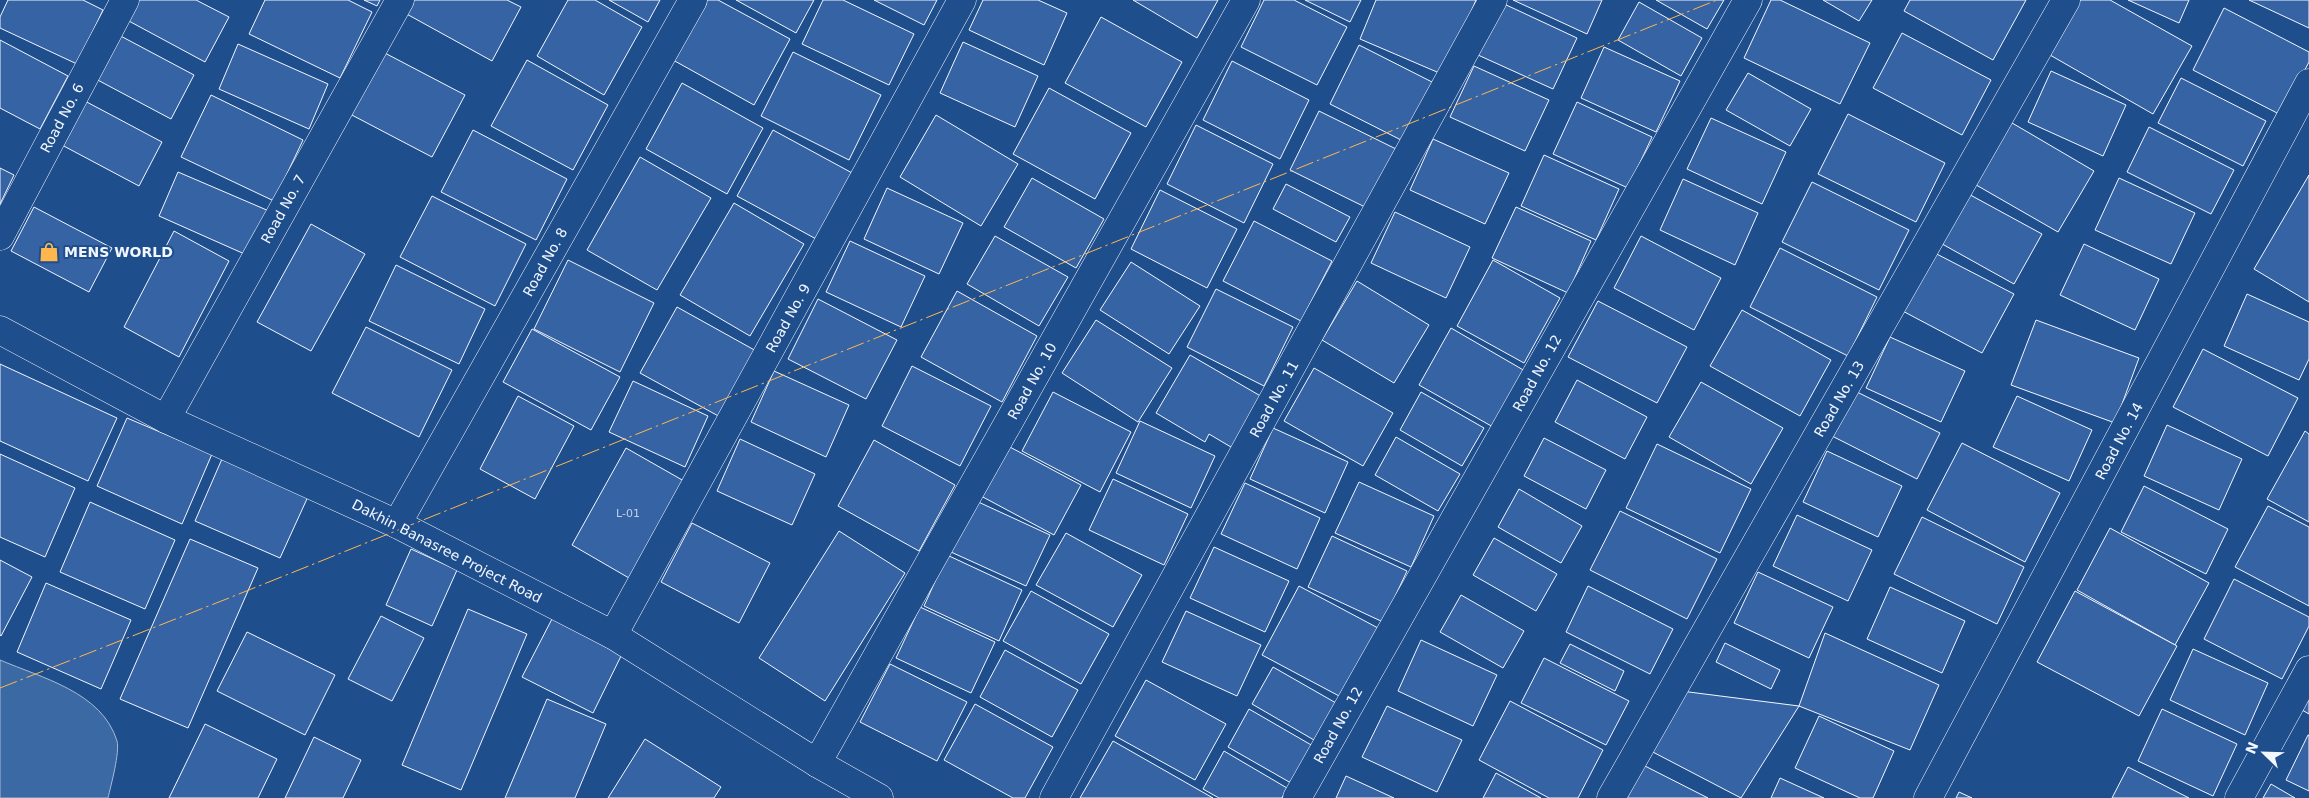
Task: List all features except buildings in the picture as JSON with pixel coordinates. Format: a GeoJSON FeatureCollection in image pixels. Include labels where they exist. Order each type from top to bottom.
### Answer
{"type":"FeatureCollection","features":[{"type":"Feature","properties":{"kind":"street","name":"Road No. 6"},"geometry":{"type":"LineString","coordinates":[[0,236],[124,0]]}},
{"type":"Feature","properties":{"kind":"street","name":"Road No. 7"},"geometry":{"type":"LineString","coordinates":[[166,419],[400,0]]}},
{"type":"Feature","properties":{"kind":"street","name":"Road No. 8"},"geometry":{"type":"LineString","coordinates":[[398,524],[693,0]]}},
{"type":"Feature","properties":{"kind":"street","name":"Road No. 9"},"geometry":{"type":"LineString","coordinates":[[613,635],[962,0]]}},
{"type":"Feature","properties":{"kind":"street","name":"Road No. 10"},"geometry":{"type":"LineString","coordinates":[[817,763],[1246,0]]}},
{"type":"Feature","properties":{"kind":"street","name":"Road No. 11"},"geometry":{"type":"LineString","coordinates":[[1054,798],[1493,0]]}},
{"type":"Feature","properties":{"kind":"street","name":"Road No. 12"},"geometry":{"type":"LineString","coordinates":[[1297,798],[1748,0]]}},
{"type":"Feature","properties":{"kind":"street","name":"Road No. 13"},"geometry":{"type":"LineString","coordinates":[[1611,798],[2066,0]]}},
{"type":"Feature","properties":{"kind":"street","name":"Road No. 14"},"geometry":{"type":"LineString","coordinates":[[1928,798],[2309,83]]}},
{"type":"Feature","properties":{"kind":"street","name":"Dakhin Banasree Project Road"},"geometry":{"type":"LineString","coordinates":[[0,330],[166,419],[398,524],[613,635],[817,763],[879,798]]}},
{"type":"Feature","properties":{"kind":"street"},"geometry":{"type":"LineString","coordinates":[[2239,798],[2309,670]]}},
{"type":"Feature","properties":{"kind":"water"},"geometry":{"type":"Polygon","coordinates":[[[0,660],[69,689],[98,710],[109,724],[118,746],[108,798],[0,798],[0,660]]]}},
{"type":"Feature","properties":{"kind":"power"},"geometry":{"type":"LineString","coordinates":[[0,688],[229,598],[1717,0]]}},
{"type":"Feature","properties":{"kind":"place","name":"MENS WORLD"},"geometry":{"type":"Point","coordinates":[49,252]}}]}
